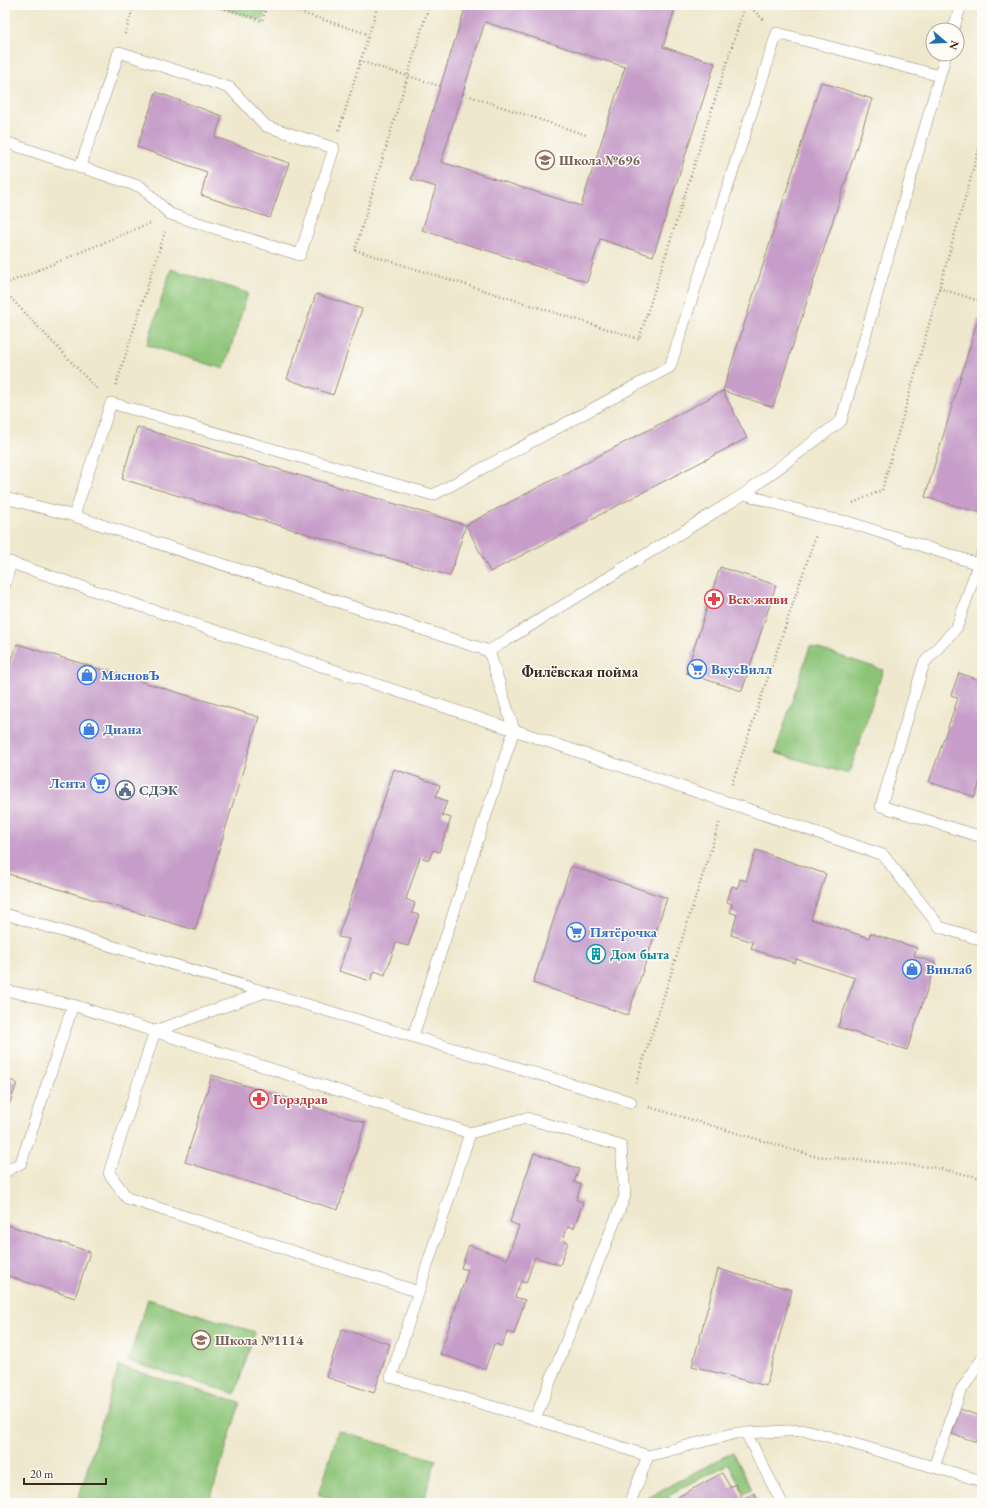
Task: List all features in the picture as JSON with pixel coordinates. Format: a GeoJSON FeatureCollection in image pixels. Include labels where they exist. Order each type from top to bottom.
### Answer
{"type":"FeatureCollection","features":[{"type":"Feature","properties":{"kind":"lane"},"geometry":{"type":"LineString","coordinates":[[955,22],[960,5]]}},
{"type":"Feature","properties":{"kind":"lane"},"geometry":{"type":"LineString","coordinates":[[74,516],[111,403],[433,495],[670,367],[777,33],[940,76]]}},
{"type":"Feature","properties":{"kind":"lane"},"geometry":{"type":"LineString","coordinates":[[5,142],[80,168],[141,187],[170,214],[300,255],[334,148],[266,126],[230,88],[119,52],[80,168]]}},
{"type":"Feature","properties":{"kind":"lane"},"geometry":{"type":"LineString","coordinates":[[5,498],[74,516],[489,651],[744,494],[841,421],[944,62]]}},
{"type":"Feature","properties":{"kind":"lane"},"geometry":{"type":"LineString","coordinates":[[744,494],[822,517],[848,522],[978,564]]}},
{"type":"Feature","properties":{"kind":"lane"},"geometry":{"type":"LineString","coordinates":[[982,553],[958,626],[924,663],[881,806],[982,837]]}},
{"type":"Feature","properties":{"kind":"lane"},"geometry":{"type":"LineString","coordinates":[[5,584],[8,562],[514,730],[725,803],[883,855],[940,927],[982,940]]}},
{"type":"Feature","properties":{"kind":"lane"},"geometry":{"type":"LineString","coordinates":[[413,1036],[514,730],[489,651]]}},
{"type":"Feature","properties":{"kind":"lane"},"geometry":{"type":"LineString","coordinates":[[5,914],[631,1102]]}},
{"type":"Feature","properties":{"kind":"lane"},"geometry":{"type":"LineString","coordinates":[[5,990],[73,1005],[470,1133],[526,1118],[621,1146],[625,1196],[535,1419]]}},
{"type":"Feature","properties":{"kind":"lane"},"geometry":{"type":"LineString","coordinates":[[155,1031],[265,992]]}},
{"type":"Feature","properties":{"kind":"lane"},"geometry":{"type":"LineString","coordinates":[[5,1172],[21,1163],[73,1005]]}},
{"type":"Feature","properties":{"kind":"lane"},"geometry":{"type":"LineString","coordinates":[[155,1031],[108,1173],[127,1198],[419,1292]]}},
{"type":"Feature","properties":{"kind":"lane"},"geometry":{"type":"LineString","coordinates":[[470,1133],[391,1377],[535,1419],[648,1456],[736,1433],[806,1430],[982,1481]]}},
{"type":"Feature","properties":{"kind":"lane"},"geometry":{"type":"LineString","coordinates":[[934,1467],[960,1392],[982,1359]]}},
{"type":"Feature","properties":{"kind":"lane"},"geometry":{"type":"LineString","coordinates":[[746,1433],[782,1503]]}},
{"type":"Feature","properties":{"kind":"lane"},"geometry":{"type":"LineString","coordinates":[[630,1503],[648,1456]]}},
{"type":"Feature","properties":{"kind":"path"},"geometry":{"type":"LineString","coordinates":[[119,52],[134,5]]}},
{"type":"Feature","properties":{"kind":"path"},"geometry":{"type":"LineString","coordinates":[[214,5],[262,21],[267,5]]}},
{"type":"Feature","properties":{"kind":"path"},"geometry":{"type":"LineString","coordinates":[[277,5],[368,34]]}},
{"type":"Feature","properties":{"kind":"path"},"geometry":{"type":"LineString","coordinates":[[334,148],[359,61],[378,5]]}},
{"type":"Feature","properties":{"kind":"path"},"geometry":{"type":"LineString","coordinates":[[430,5],[355,250],[639,339],[745,5]]}},
{"type":"Feature","properties":{"kind":"path"},"geometry":{"type":"LineString","coordinates":[[359,61],[440,86]]}},
{"type":"Feature","properties":{"kind":"path"},"geometry":{"type":"LineString","coordinates":[[463,94],[586,135]]}},
{"type":"Feature","properties":{"kind":"path"},"geometry":{"type":"LineString","coordinates":[[982,138],[882,490],[822,517],[725,803],[631,1102],[814,1156],[932,1167],[982,1178]]}},
{"type":"Feature","properties":{"kind":"path"},"geometry":{"type":"LineString","coordinates":[[5,292],[111,403],[170,214]]}},
{"type":"Feature","properties":{"kind":"path"},"geometry":{"type":"LineString","coordinates":[[5,284],[170,214]]}},
{"type":"Feature","properties":{"kind":"path"},"geometry":{"type":"LineString","coordinates":[[939,288],[982,302]]}},
{"type":"Feature","properties":{"kind":"green space"},"geometry":{"type":"Polygon","coordinates":[[[214,5],[267,5],[262,21],[214,5]]]}},
{"type":"Feature","properties":{"kind":"green space"},"geometry":{"type":"Polygon","coordinates":[[[171,269],[248,293],[224,369],[147,345],[171,269]]]}},
{"type":"Feature","properties":{"kind":"green space"},"geometry":{"type":"Polygon","coordinates":[[[810,646],[883,670],[849,774],[775,753],[810,646]]]}},
{"type":"Feature","properties":{"kind":"green space"},"geometry":{"type":"Polygon","coordinates":[[[148,1299],[255,1332],[235,1394],[128,1361],[148,1299]]]}},
{"type":"Feature","properties":{"kind":"green space"},"geometry":{"type":"Polygon","coordinates":[[[119,1366],[240,1403],[209,1503],[77,1503],[119,1366]]]}},
{"type":"Feature","properties":{"kind":"green space"},"geometry":{"type":"Polygon","coordinates":[[[338,1431],[436,1460],[423,1503],[346,1503],[319,1495],[338,1431]]]}},
{"type":"Feature","properties":{"kind":"green space"},"geometry":{"type":"Polygon","coordinates":[[[733,1452],[752,1489],[744,1493],[729,1464],[668,1495],[672,1503],[651,1503],[648,1497],[733,1452]]]}},
{"type":"Feature","properties":{"kind":"building"},"geometry":{"type":"Polygon","coordinates":[[[466,5],[676,5],[663,47],[715,63],[653,256],[600,239],[587,282],[422,230],[436,187],[411,179],[466,5]],[[485,22],[441,162],[581,206],[625,67],[485,22]]]}},
{"type":"Feature","properties":{"kind":"building"},"geometry":{"type":"Polygon","coordinates":[[[821,82],[872,99],[773,407],[723,391],[821,82]]]}},
{"type":"Feature","properties":{"kind":"building"},"geometry":{"type":"Polygon","coordinates":[[[156,92],[222,116],[215,137],[289,163],[270,218],[201,195],[207,172],[137,147],[156,92]]]}},
{"type":"Feature","properties":{"kind":"building"},"geometry":{"type":"Polygon","coordinates":[[[316,294],[362,309],[333,395],[287,379],[316,294]]]}},
{"type":"Feature","properties":{"kind":"building"},"geometry":{"type":"Polygon","coordinates":[[[978,319],[982,320],[982,513],[925,497],[978,319]]]}},
{"type":"Feature","properties":{"kind":"building"},"geometry":{"type":"Polygon","coordinates":[[[723,391],[747,438],[490,572],[466,525],[723,391]]]}},
{"type":"Feature","properties":{"kind":"building"},"geometry":{"type":"Polygon","coordinates":[[[137,427],[466,525],[450,576],[122,479],[137,427]]]}},
{"type":"Feature","properties":{"kind":"building"},"geometry":{"type":"Polygon","coordinates":[[[720,567],[776,585],[742,691],[686,673],[720,567]]]}},
{"type":"Feature","properties":{"kind":"building"},"geometry":{"type":"Polygon","coordinates":[[[17,644],[259,717],[195,930],[5,873],[5,682],[17,644]]]}},
{"type":"Feature","properties":{"kind":"building"},"geometry":{"type":"Polygon","coordinates":[[[959,673],[982,681],[982,774],[975,797],[929,782],[958,698],[951,695],[959,673]]]}},
{"type":"Feature","properties":{"kind":"building"},"geometry":{"type":"Polygon","coordinates":[[[394,769],[440,785],[436,797],[447,801],[442,815],[451,818],[439,852],[433,850],[429,860],[420,857],[406,899],[415,903],[412,913],[419,915],[408,946],[396,943],[385,975],[375,971],[370,981],[339,971],[349,939],[338,937],[394,769]]]}},
{"type":"Feature","properties":{"kind":"building"},"geometry":{"type":"Polygon","coordinates":[[[756,850],[826,874],[811,919],[869,938],[870,933],[917,948],[914,956],[936,963],[907,1050],[838,1027],[855,978],[796,959],[795,963],[751,949],[753,942],[731,935],[737,915],[730,912],[732,904],[727,902],[732,886],[738,888],[740,879],[746,881],[756,850]]]}},
{"type":"Feature","properties":{"kind":"building","name":"Дом быта"},"geometry":{"type":"Polygon","coordinates":[[[571,866],[667,898],[628,1015],[533,983],[571,866]]]}},
{"type":"Feature","properties":{"kind":"building"},"geometry":{"type":"Polygon","coordinates":[[[212,1075],[365,1123],[338,1210],[185,1162],[212,1075]]]}},
{"type":"Feature","properties":{"kind":"building"},"geometry":{"type":"Polygon","coordinates":[[[5,1078],[17,1083],[5,1116],[5,1078]]]}},
{"type":"Feature","properties":{"kind":"building"},"geometry":{"type":"Polygon","coordinates":[[[534,1153],[579,1169],[574,1182],[581,1185],[576,1200],[583,1202],[574,1228],[568,1226],[563,1240],[568,1242],[560,1265],[535,1257],[526,1283],[521,1281],[515,1297],[525,1300],[514,1334],[507,1332],[502,1346],[494,1344],[485,1369],[440,1354],[468,1270],[461,1268],[469,1245],[507,1259],[519,1226],[510,1222],[534,1153]]]}},
{"type":"Feature","properties":{"kind":"building"},"geometry":{"type":"Polygon","coordinates":[[[5,1224],[90,1252],[75,1298],[5,1275],[5,1224]]]}},
{"type":"Feature","properties":{"kind":"building"},"geometry":{"type":"Polygon","coordinates":[[[718,1269],[792,1290],[766,1386],[692,1366],[718,1269]]]}},
{"type":"Feature","properties":{"kind":"building"},"geometry":{"type":"Polygon","coordinates":[[[342,1329],[390,1344],[374,1393],[326,1377],[342,1329]]]}},
{"type":"Feature","properties":{"kind":"building"},"geometry":{"type":"Polygon","coordinates":[[[960,1409],[982,1417],[982,1435],[980,1443],[952,1434],[960,1409]]]}},
{"type":"Feature","properties":{"kind":"building"},"geometry":{"type":"Polygon","coordinates":[[[722,1473],[730,1487],[735,1484],[743,1499],[754,1493],[759,1503],[681,1503],[678,1497],[722,1473]]]}},
{"type":"Feature","properties":{"kind":"place","name":"Школа №696"},"geometry":{"type":"Point","coordinates":[545,160]}},
{"type":"Feature","properties":{"kind":"place","name":"Век живи"},"geometry":{"type":"Point","coordinates":[714,599]}},
{"type":"Feature","properties":{"kind":"place","name":"ВкусВилл"},"geometry":{"type":"Point","coordinates":[697,669]}},
{"type":"Feature","properties":{"kind":"place","name":"МясновЪ"},"geometry":{"type":"Point","coordinates":[87,675]}},
{"type":"Feature","properties":{"kind":"place","name":"Диана"},"geometry":{"type":"Point","coordinates":[89,729]}},
{"type":"Feature","properties":{"kind":"place","name":"Лента"},"geometry":{"type":"Point","coordinates":[100,783]}},
{"type":"Feature","properties":{"kind":"place","name":"СДЭК"},"geometry":{"type":"Point","coordinates":[125,790]}},
{"type":"Feature","properties":{"kind":"place","name":"Пятёрочка"},"geometry":{"type":"Point","coordinates":[576,932]}},
{"type":"Feature","properties":{"kind":"place","name":"Дом быта"},"geometry":{"type":"Point","coordinates":[596,954]}},
{"type":"Feature","properties":{"kind":"place","name":"Винлаб"},"geometry":{"type":"Point","coordinates":[912,969]}},
{"type":"Feature","properties":{"kind":"place","name":"Горздрав"},"geometry":{"type":"Point","coordinates":[259,1099]}},
{"type":"Feature","properties":{"kind":"place","name":"Школа №1114"},"geometry":{"type":"Point","coordinates":[201,1340]}},
{"type":"Feature","properties":{"kind":"district","name":"Филёвская пойма"},"geometry":{"type":"Point","coordinates":[580,671]}}]}
